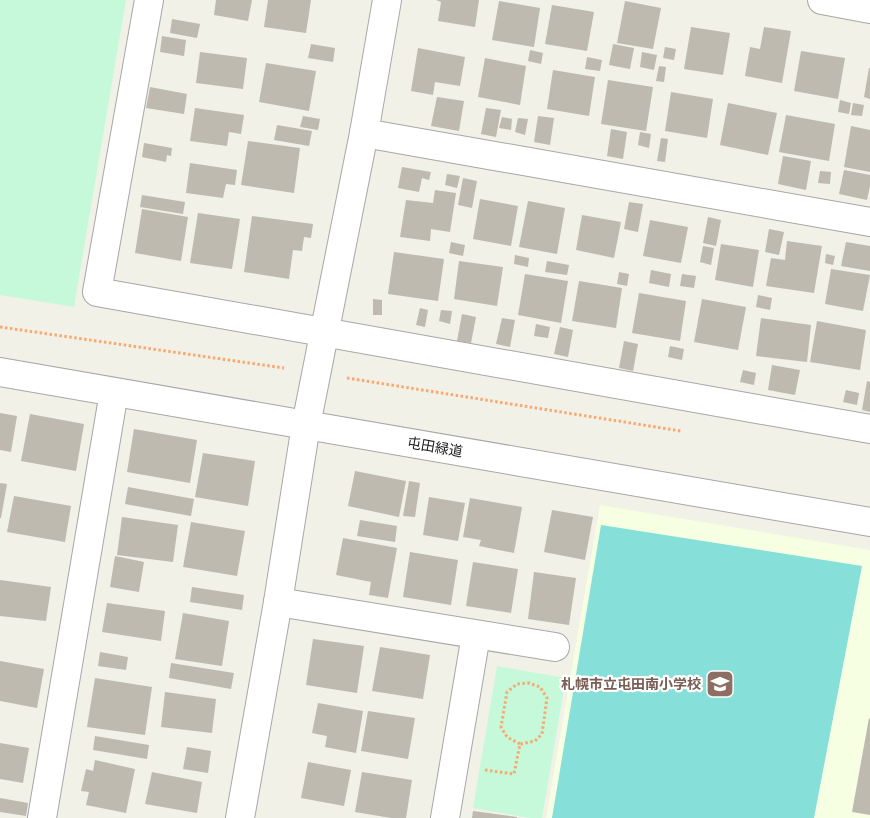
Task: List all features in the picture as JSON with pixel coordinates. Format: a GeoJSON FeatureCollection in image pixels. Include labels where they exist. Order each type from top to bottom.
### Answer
{"type":"FeatureCollection","features":[{"type":"Feature","properties":{"kind":"street"},"geometry":{"type":"LineString","coordinates":[[149,0],[98,292],[870,429]]}},
{"type":"Feature","properties":{"kind":"street"},"geometry":{"type":"LineString","coordinates":[[240,818],[278,602],[306,425],[364,133],[387,0]]}},
{"type":"Feature","properties":{"kind":"street"},"geometry":{"type":"LineString","coordinates":[[822,0],[862,5]]}},
{"type":"Feature","properties":{"kind":"street"},"geometry":{"type":"LineString","coordinates":[[364,133],[870,222]]}},
{"type":"Feature","properties":{"kind":"street","name":"屯田緑道"},"geometry":{"type":"LineString","coordinates":[[0,372],[870,522]]}},
{"type":"Feature","properties":{"kind":"street"},"geometry":{"type":"LineString","coordinates":[[42,818],[114,392]]}},
{"type":"Feature","properties":{"kind":"street"},"geometry":{"type":"LineString","coordinates":[[278,602],[555,648]]}},
{"type":"Feature","properties":{"kind":"street"},"geometry":{"type":"LineString","coordinates":[[445,818],[476,635]]}},
{"type":"Feature","properties":{"kind":"path"},"geometry":{"type":"LineString","coordinates":[[0,327],[317,373],[686,432]]}},
{"type":"Feature","properties":{"kind":"path"},"geometry":{"type":"LineString","coordinates":[[529,683],[540,687],[547,698],[542,734],[535,741],[520,744],[507,737],[501,727],[507,692],[517,684],[529,683]]}},
{"type":"Feature","properties":{"kind":"path"},"geometry":{"type":"LineString","coordinates":[[482,770],[514,774],[520,744]]}},
{"type":"Feature","properties":{"kind":"shaded area"},"geometry":{"type":"Polygon","coordinates":[[[0,0],[126,0],[74,307],[0,295],[0,0]]]}},
{"type":"Feature","properties":{"kind":"shaded area","name":"札幌市立屯田南小学校"},"geometry":{"type":"Polygon","coordinates":[[[600,505],[870,550],[870,818],[546,818],[600,505]]]}},
{"type":"Feature","properties":{"kind":"shaded area","name":"札幌市立屯田南小学校"},"geometry":{"type":"Polygon","coordinates":[[[601,525],[862,566],[814,818],[552,818],[601,525]]]}},
{"type":"Feature","properties":{"kind":"shaded area"},"geometry":{"type":"Polygon","coordinates":[[[497,666],[566,678],[542,818],[530,818],[473,808],[497,666]]]}},
{"type":"Feature","properties":{"kind":"building"},"geometry":{"type":"Polygon","coordinates":[[[216,0],[252,0],[248,21],[214,15],[216,0]]]}},
{"type":"Feature","properties":{"kind":"building"},"geometry":{"type":"Polygon","coordinates":[[[268,0],[311,0],[306,33],[264,27],[268,0]]]}},
{"type":"Feature","properties":{"kind":"building"},"geometry":{"type":"Polygon","coordinates":[[[436,0],[479,0],[475,27],[438,21],[441,2],[436,0]]]}},
{"type":"Feature","properties":{"kind":"building"},"geometry":{"type":"Polygon","coordinates":[[[499,1],[540,8],[534,47],[492,40],[499,1]]]}},
{"type":"Feature","properties":{"kind":"building"},"geometry":{"type":"Polygon","coordinates":[[[625,1],[661,8],[653,49],[617,43],[625,1]]]}},
{"type":"Feature","properties":{"kind":"building"},"geometry":{"type":"Polygon","coordinates":[[[552,5],[594,12],[587,51],[545,44],[552,5]]]}},
{"type":"Feature","properties":{"kind":"building"},"geometry":{"type":"Polygon","coordinates":[[[172,19],[200,24],[197,38],[170,33],[172,19]]]}},
{"type":"Feature","properties":{"kind":"building"},"geometry":{"type":"Polygon","coordinates":[[[691,27],[730,33],[723,75],[684,69],[691,27]]]}},
{"type":"Feature","properties":{"kind":"building"},"geometry":{"type":"Polygon","coordinates":[[[764,27],[791,31],[782,83],[745,76],[750,47],[760,49],[764,27]]]}},
{"type":"Feature","properties":{"kind":"building"},"geometry":{"type":"Polygon","coordinates":[[[162,36],[186,40],[184,56],[160,52],[162,36]]]}},
{"type":"Feature","properties":{"kind":"building"},"geometry":{"type":"Polygon","coordinates":[[[311,44],[335,48],[333,62],[308,58],[311,44]]]}},
{"type":"Feature","properties":{"kind":"building"},"geometry":{"type":"Polygon","coordinates":[[[613,44],[634,48],[630,69],[609,65],[613,44]]]}},
{"type":"Feature","properties":{"kind":"building"},"geometry":{"type":"Polygon","coordinates":[[[665,47],[676,49],[674,60],[663,58],[665,47]]]}},
{"type":"Feature","properties":{"kind":"building"},"geometry":{"type":"Polygon","coordinates":[[[418,48],[465,57],[460,86],[435,82],[433,95],[411,91],[418,48]]]}},
{"type":"Feature","properties":{"kind":"building"},"geometry":{"type":"Polygon","coordinates":[[[530,50],[543,53],[541,64],[528,61],[530,50]]]}},
{"type":"Feature","properties":{"kind":"building"},"geometry":{"type":"Polygon","coordinates":[[[801,51],[845,58],[838,99],[794,91],[801,51]]]}},
{"type":"Feature","properties":{"kind":"building"},"geometry":{"type":"Polygon","coordinates":[[[200,52],[247,58],[243,89],[196,83],[200,52]]]}},
{"type":"Feature","properties":{"kind":"building"},"geometry":{"type":"Polygon","coordinates":[[[642,52],[657,55],[654,70],[640,67],[642,52]]]}},
{"type":"Feature","properties":{"kind":"building"},"geometry":{"type":"Polygon","coordinates":[[[587,57],[602,60],[600,71],[585,69],[587,57]]]}},
{"type":"Feature","properties":{"kind":"building"},"geometry":{"type":"Polygon","coordinates":[[[485,58],[526,66],[520,105],[478,97],[485,58]]]}},
{"type":"Feature","properties":{"kind":"building"},"geometry":{"type":"Polygon","coordinates":[[[266,63],[316,71],[309,111],[259,102],[266,63]]]}},
{"type":"Feature","properties":{"kind":"building"},"geometry":{"type":"Polygon","coordinates":[[[659,66],[666,67],[664,82],[656,81],[659,66]]]}},
{"type":"Feature","properties":{"kind":"building"},"geometry":{"type":"Polygon","coordinates":[[[870,68],[870,99],[864,97],[870,68]]]}},
{"type":"Feature","properties":{"kind":"building"},"geometry":{"type":"Polygon","coordinates":[[[553,70],[595,77],[589,116],[547,109],[553,70]]]}},
{"type":"Feature","properties":{"kind":"building"},"geometry":{"type":"Polygon","coordinates":[[[608,80],[653,87],[646,131],[601,124],[608,80]]]}},
{"type":"Feature","properties":{"kind":"building"},"geometry":{"type":"Polygon","coordinates":[[[150,87],[187,94],[184,114],[146,108],[150,87]]]}},
{"type":"Feature","properties":{"kind":"building"},"geometry":{"type":"Polygon","coordinates":[[[671,92],[713,99],[707,138],[665,131],[671,92]]]}},
{"type":"Feature","properties":{"kind":"building"},"geometry":{"type":"Polygon","coordinates":[[[437,97],[464,101],[459,131],[431,126],[437,97]]]}},
{"type":"Feature","properties":{"kind":"building"},"geometry":{"type":"Polygon","coordinates":[[[840,100],[851,103],[849,114],[838,112],[840,100]]]}},
{"type":"Feature","properties":{"kind":"building"},"geometry":{"type":"Polygon","coordinates":[[[728,103],[777,113],[768,155],[720,145],[728,103]]]}},
{"type":"Feature","properties":{"kind":"building"},"geometry":{"type":"Polygon","coordinates":[[[853,103],[864,105],[862,116],[851,115],[853,103]]]}},
{"type":"Feature","properties":{"kind":"building"},"geometry":{"type":"Polygon","coordinates":[[[195,108],[244,115],[241,134],[229,132],[227,146],[190,141],[195,108]]]}},
{"type":"Feature","properties":{"kind":"building"},"geometry":{"type":"Polygon","coordinates":[[[486,108],[501,110],[496,137],[481,134],[486,108]]]}},
{"type":"Feature","properties":{"kind":"building"},"geometry":{"type":"Polygon","coordinates":[[[786,115],[835,124],[829,161],[779,152],[786,115]]]}},
{"type":"Feature","properties":{"kind":"building"},"geometry":{"type":"Polygon","coordinates":[[[303,116],[320,119],[318,130],[300,127],[303,116]]]}},
{"type":"Feature","properties":{"kind":"building"},"geometry":{"type":"Polygon","coordinates":[[[538,116],[554,118],[550,145],[534,142],[538,116]]]}},
{"type":"Feature","properties":{"kind":"building"},"geometry":{"type":"Polygon","coordinates":[[[502,117],[512,119],[511,130],[499,128],[502,117]]]}},
{"type":"Feature","properties":{"kind":"building"},"geometry":{"type":"Polygon","coordinates":[[[518,118],[528,119],[525,135],[515,132],[518,118]]]}},
{"type":"Feature","properties":{"kind":"building"},"geometry":{"type":"Polygon","coordinates":[[[277,125],[312,131],[309,146],[274,140],[277,125]]]}},
{"type":"Feature","properties":{"kind":"building"},"geometry":{"type":"Polygon","coordinates":[[[851,126],[870,130],[870,172],[844,167],[851,126]]]}},
{"type":"Feature","properties":{"kind":"building"},"geometry":{"type":"Polygon","coordinates":[[[611,129],[627,132],[623,159],[607,156],[611,129]]]}},
{"type":"Feature","properties":{"kind":"building"},"geometry":{"type":"Polygon","coordinates":[[[640,132],[651,134],[649,148],[638,145],[640,132]]]}},
{"type":"Feature","properties":{"kind":"building"},"geometry":{"type":"Polygon","coordinates":[[[661,138],[668,139],[665,162],[657,161],[661,138]]]}},
{"type":"Feature","properties":{"kind":"building"},"geometry":{"type":"Polygon","coordinates":[[[248,141],[300,148],[294,193],[241,185],[248,141]]]}},
{"type":"Feature","properties":{"kind":"building"},"geometry":{"type":"Polygon","coordinates":[[[144,143],[172,148],[171,156],[167,155],[166,162],[142,157],[144,143]]]}},
{"type":"Feature","properties":{"kind":"building"},"geometry":{"type":"Polygon","coordinates":[[[783,156],[811,161],[806,190],[778,184],[783,156]]]}},
{"type":"Feature","properties":{"kind":"building"},"geometry":{"type":"Polygon","coordinates":[[[190,163],[237,170],[235,185],[226,184],[223,198],[186,193],[190,163]]]}},
{"type":"Feature","properties":{"kind":"building"},"geometry":{"type":"Polygon","coordinates":[[[402,167],[431,172],[429,180],[422,178],[419,192],[398,188],[402,167]]]}},
{"type":"Feature","properties":{"kind":"building"},"geometry":{"type":"Polygon","coordinates":[[[844,170],[870,175],[867,200],[839,194],[844,170]]]}},
{"type":"Feature","properties":{"kind":"building"},"geometry":{"type":"Polygon","coordinates":[[[820,171],[831,172],[830,184],[818,183],[820,171]]]}},
{"type":"Feature","properties":{"kind":"building"},"geometry":{"type":"Polygon","coordinates":[[[447,174],[460,176],[457,188],[445,185],[447,174]]]}},
{"type":"Feature","properties":{"kind":"building"},"geometry":{"type":"Polygon","coordinates":[[[463,178],[477,181],[472,208],[458,205],[463,178]]]}},
{"type":"Feature","properties":{"kind":"building"},"geometry":{"type":"Polygon","coordinates":[[[435,190],[456,193],[450,232],[431,229],[430,241],[400,237],[406,200],[433,203],[435,190]]]}},
{"type":"Feature","properties":{"kind":"building"},"geometry":{"type":"Polygon","coordinates":[[[142,195],[185,202],[183,214],[140,207],[142,195]]]}},
{"type":"Feature","properties":{"kind":"building"},"geometry":{"type":"Polygon","coordinates":[[[480,199],[518,206],[511,246],[473,239],[480,199]]]}},
{"type":"Feature","properties":{"kind":"building"},"geometry":{"type":"Polygon","coordinates":[[[528,201],[565,208],[557,254],[519,247],[528,201]]]}},
{"type":"Feature","properties":{"kind":"building"},"geometry":{"type":"Polygon","coordinates":[[[629,202],[643,204],[638,232],[624,229],[629,202]]]}},
{"type":"Feature","properties":{"kind":"building"},"geometry":{"type":"Polygon","coordinates":[[[142,209],[188,217],[181,261],[135,253],[142,209]]]}},
{"type":"Feature","properties":{"kind":"building"},"geometry":{"type":"Polygon","coordinates":[[[198,213],[240,219],[232,269],[190,263],[198,213]]]}},
{"type":"Feature","properties":{"kind":"building"},"geometry":{"type":"Polygon","coordinates":[[[582,215],[621,222],[614,258],[576,250],[582,215]]]}},
{"type":"Feature","properties":{"kind":"building"},"geometry":{"type":"Polygon","coordinates":[[[252,216],[313,224],[311,238],[304,237],[302,251],[293,250],[289,279],[244,272],[252,216]]]}},
{"type":"Feature","properties":{"kind":"building"},"geometry":{"type":"Polygon","coordinates":[[[708,217],[721,220],[716,246],[703,243],[708,217]]]}},
{"type":"Feature","properties":{"kind":"building"},"geometry":{"type":"Polygon","coordinates":[[[650,220],[688,227],[681,263],[643,256],[650,220]]]}},
{"type":"Feature","properties":{"kind":"building"},"geometry":{"type":"Polygon","coordinates":[[[769,229],[784,232],[779,255],[765,252],[769,229]]]}},
{"type":"Feature","properties":{"kind":"building"},"geometry":{"type":"Polygon","coordinates":[[[787,241],[822,246],[814,293],[766,286],[771,258],[785,260],[787,241]]]}},
{"type":"Feature","properties":{"kind":"building"},"geometry":{"type":"Polygon","coordinates":[[[451,242],[465,245],[463,256],[449,253],[451,242]]]}},
{"type":"Feature","properties":{"kind":"building"},"geometry":{"type":"Polygon","coordinates":[[[846,242],[870,246],[870,271],[841,266],[846,242]]]}},
{"type":"Feature","properties":{"kind":"building"},"geometry":{"type":"Polygon","coordinates":[[[721,244],[759,250],[753,287],[715,280],[721,244]]]}},
{"type":"Feature","properties":{"kind":"building"},"geometry":{"type":"Polygon","coordinates":[[[703,246],[714,248],[711,265],[700,262],[703,246]]]}},
{"type":"Feature","properties":{"kind":"building"},"geometry":{"type":"Polygon","coordinates":[[[394,252],[444,259],[438,301],[388,294],[394,252]]]}},
{"type":"Feature","properties":{"kind":"building"},"geometry":{"type":"Polygon","coordinates":[[[826,254],[835,256],[833,265],[825,263],[826,254]]]}},
{"type":"Feature","properties":{"kind":"building"},"geometry":{"type":"Polygon","coordinates":[[[515,255],[529,258],[528,267],[514,264],[515,255]]]}},
{"type":"Feature","properties":{"kind":"building"},"geometry":{"type":"Polygon","coordinates":[[[459,261],[503,267],[497,306],[454,299],[459,261]]]}},
{"type":"Feature","properties":{"kind":"building"},"geometry":{"type":"Polygon","coordinates":[[[547,261],[569,265],[567,275],[545,272],[547,261]]]}},
{"type":"Feature","properties":{"kind":"building"},"geometry":{"type":"Polygon","coordinates":[[[831,269],[870,275],[863,311],[825,304],[831,269]]]}},
{"type":"Feature","properties":{"kind":"building"},"geometry":{"type":"Polygon","coordinates":[[[651,270],[671,274],[669,287],[649,283],[651,270]]]}},
{"type":"Feature","properties":{"kind":"building"},"geometry":{"type":"Polygon","coordinates":[[[619,272],[629,274],[627,286],[617,284],[619,272]]]}},
{"type":"Feature","properties":{"kind":"building"},"geometry":{"type":"Polygon","coordinates":[[[525,274],[568,281],[561,323],[518,315],[525,274]]]}},
{"type":"Feature","properties":{"kind":"building"},"geometry":{"type":"Polygon","coordinates":[[[682,274],[696,276],[694,288],[680,286],[682,274]]]}},
{"type":"Feature","properties":{"kind":"building"},"geometry":{"type":"Polygon","coordinates":[[[579,281],[622,288],[616,328],[572,321],[579,281]]]}},
{"type":"Feature","properties":{"kind":"building"},"geometry":{"type":"Polygon","coordinates":[[[639,293],[686,301],[680,341],[632,333],[639,293]]]}},
{"type":"Feature","properties":{"kind":"building"},"geometry":{"type":"Polygon","coordinates":[[[758,295],[772,298],[770,310],[756,307],[758,295]]]}},
{"type":"Feature","properties":{"kind":"building"},"geometry":{"type":"Polygon","coordinates":[[[373,299],[382,300],[382,315],[373,315],[373,299]]]}},
{"type":"Feature","properties":{"kind":"building"},"geometry":{"type":"Polygon","coordinates":[[[702,299],[746,307],[738,350],[694,342],[702,299]]]}},
{"type":"Feature","properties":{"kind":"building"},"geometry":{"type":"Polygon","coordinates":[[[420,308],[428,310],[425,327],[416,325],[420,308]]]}},
{"type":"Feature","properties":{"kind":"building"},"geometry":{"type":"Polygon","coordinates":[[[441,310],[452,311],[450,324],[439,321],[441,310]]]}},
{"type":"Feature","properties":{"kind":"building"},"geometry":{"type":"Polygon","coordinates":[[[462,314],[476,317],[471,343],[457,341],[462,314]]]}},
{"type":"Feature","properties":{"kind":"building"},"geometry":{"type":"Polygon","coordinates":[[[502,318],[515,320],[510,347],[496,344],[502,318]]]}},
{"type":"Feature","properties":{"kind":"building"},"geometry":{"type":"Polygon","coordinates":[[[761,318],[811,325],[807,362],[756,356],[761,318]]]}},
{"type":"Feature","properties":{"kind":"building"},"geometry":{"type":"Polygon","coordinates":[[[817,321],[866,330],[860,370],[810,362],[817,321]]]}},
{"type":"Feature","properties":{"kind":"building"},"geometry":{"type":"Polygon","coordinates":[[[536,324],[550,327],[548,338],[534,336],[536,324]]]}},
{"type":"Feature","properties":{"kind":"building"},"geometry":{"type":"Polygon","coordinates":[[[560,327],[573,330],[568,357],[554,354],[560,327]]]}},
{"type":"Feature","properties":{"kind":"building"},"geometry":{"type":"Polygon","coordinates":[[[624,341],[638,344],[633,371],[619,368],[624,341]]]}},
{"type":"Feature","properties":{"kind":"building"},"geometry":{"type":"Polygon","coordinates":[[[670,346],[684,349],[682,360],[668,357],[670,346]]]}},
{"type":"Feature","properties":{"kind":"building"},"geometry":{"type":"Polygon","coordinates":[[[772,365],[800,370],[795,395],[768,390],[772,365]]]}},
{"type":"Feature","properties":{"kind":"building"},"geometry":{"type":"Polygon","coordinates":[[[743,370],[756,373],[754,385],[740,382],[743,370]]]}},
{"type":"Feature","properties":{"kind":"building"},"geometry":{"type":"Polygon","coordinates":[[[867,381],[870,382],[870,412],[862,410],[867,381]]]}},
{"type":"Feature","properties":{"kind":"building"},"geometry":{"type":"Polygon","coordinates":[[[846,390],[859,393],[857,405],[843,402],[846,390]]]}},
{"type":"Feature","properties":{"kind":"building"},"geometry":{"type":"Polygon","coordinates":[[[0,413],[17,416],[11,452],[0,450],[0,413]]]}},
{"type":"Feature","properties":{"kind":"building"},"geometry":{"type":"Polygon","coordinates":[[[30,414],[84,424],[76,471],[21,461],[30,414]]]}},
{"type":"Feature","properties":{"kind":"building"},"geometry":{"type":"Polygon","coordinates":[[[134,429],[197,440],[190,483],[127,472],[134,429]]]}},
{"type":"Feature","properties":{"kind":"building"},"geometry":{"type":"Polygon","coordinates":[[[203,453],[255,461],[248,506],[195,497],[203,453]]]}},
{"type":"Feature","properties":{"kind":"building"},"geometry":{"type":"Polygon","coordinates":[[[355,471],[406,481],[399,517],[348,506],[355,471]]]}},
{"type":"Feature","properties":{"kind":"building"},"geometry":{"type":"Polygon","coordinates":[[[409,481],[420,483],[415,517],[403,516],[409,481]]]}},
{"type":"Feature","properties":{"kind":"building"},"geometry":{"type":"Polygon","coordinates":[[[0,483],[7,484],[1,518],[0,518],[0,483]]]}},
{"type":"Feature","properties":{"kind":"building"},"geometry":{"type":"Polygon","coordinates":[[[128,487],[194,499],[191,516],[125,504],[128,487]]]}},
{"type":"Feature","properties":{"kind":"building"},"geometry":{"type":"Polygon","coordinates":[[[14,496],[71,506],[65,542],[7,532],[14,496]]]}},
{"type":"Feature","properties":{"kind":"building"},"geometry":{"type":"Polygon","coordinates":[[[429,497],[465,503],[458,541],[423,535],[429,497]]]}},
{"type":"Feature","properties":{"kind":"building"},"geometry":{"type":"Polygon","coordinates":[[[470,498],[522,507],[514,553],[479,546],[481,540],[463,537],[470,498]]]}},
{"type":"Feature","properties":{"kind":"building"},"geometry":{"type":"Polygon","coordinates":[[[552,510],[593,517],[585,560],[544,552],[552,510]]]}},
{"type":"Feature","properties":{"kind":"building"},"geometry":{"type":"Polygon","coordinates":[[[122,517],[178,525],[173,562],[117,555],[122,517]]]}},
{"type":"Feature","properties":{"kind":"building"},"geometry":{"type":"Polygon","coordinates":[[[360,520],[397,526],[395,542],[357,536],[360,520]]]}},
{"type":"Feature","properties":{"kind":"building"},"geometry":{"type":"Polygon","coordinates":[[[191,522],[245,531],[237,576],[183,567],[191,522]]]}},
{"type":"Feature","properties":{"kind":"building"},"geometry":{"type":"Polygon","coordinates":[[[343,538],[397,548],[388,598],[369,595],[371,582],[336,575],[343,538]]]}},
{"type":"Feature","properties":{"kind":"building"},"geometry":{"type":"Polygon","coordinates":[[[410,552],[458,560],[451,605],[403,597],[410,552]]]}},
{"type":"Feature","properties":{"kind":"building"},"geometry":{"type":"Polygon","coordinates":[[[115,556],[144,562],[139,592],[110,587],[115,556]]]}},
{"type":"Feature","properties":{"kind":"building"},"geometry":{"type":"Polygon","coordinates":[[[473,562],[518,569],[511,613],[466,606],[473,562]]]}},
{"type":"Feature","properties":{"kind":"building"},"geometry":{"type":"Polygon","coordinates":[[[534,572],[576,578],[569,625],[528,619],[534,572]]]}},
{"type":"Feature","properties":{"kind":"building"},"geometry":{"type":"Polygon","coordinates":[[[0,580],[51,587],[46,621],[0,616],[0,580]]]}},
{"type":"Feature","properties":{"kind":"building"},"geometry":{"type":"Polygon","coordinates":[[[192,587],[244,595],[242,610],[190,602],[192,587]]]}},
{"type":"Feature","properties":{"kind":"building"},"geometry":{"type":"Polygon","coordinates":[[[107,603],[165,611],[161,641],[102,632],[107,603]]]}},
{"type":"Feature","properties":{"kind":"building"},"geometry":{"type":"Polygon","coordinates":[[[183,613],[229,621],[222,666],[175,659],[183,613]]]}},
{"type":"Feature","properties":{"kind":"building"},"geometry":{"type":"Polygon","coordinates":[[[313,639],[364,646],[357,693],[306,685],[313,639]]]}},
{"type":"Feature","properties":{"kind":"building"},"geometry":{"type":"Polygon","coordinates":[[[380,647],[430,655],[423,699],[372,691],[380,647]]]}},
{"type":"Feature","properties":{"kind":"building"},"geometry":{"type":"Polygon","coordinates":[[[100,652],[128,657],[126,670],[98,666],[100,652]]]}},
{"type":"Feature","properties":{"kind":"building"},"geometry":{"type":"Polygon","coordinates":[[[0,661],[44,669],[37,708],[0,701],[0,661]]]}},
{"type":"Feature","properties":{"kind":"building"},"geometry":{"type":"Polygon","coordinates":[[[171,663],[234,673],[231,689],[169,678],[171,663]]]}},
{"type":"Feature","properties":{"kind":"building"},"geometry":{"type":"Polygon","coordinates":[[[95,678],[152,687],[145,735],[87,727],[95,678]]]}},
{"type":"Feature","properties":{"kind":"building"},"geometry":{"type":"Polygon","coordinates":[[[165,692],[216,699],[212,733],[161,727],[165,692]]]}},
{"type":"Feature","properties":{"kind":"building"},"geometry":{"type":"Polygon","coordinates":[[[318,703],[363,711],[356,753],[325,747],[327,736],[312,733],[318,703]]]}},
{"type":"Feature","properties":{"kind":"building"},"geometry":{"type":"Polygon","coordinates":[[[368,711],[415,718],[408,759],[361,751],[368,711]]]}},
{"type":"Feature","properties":{"kind":"building"},"geometry":{"type":"Polygon","coordinates":[[[870,719],[870,815],[852,812],[870,719]]]}},
{"type":"Feature","properties":{"kind":"building"},"geometry":{"type":"Polygon","coordinates":[[[95,736],[149,745],[147,759],[93,750],[95,736]]]}},
{"type":"Feature","properties":{"kind":"building"},"geometry":{"type":"Polygon","coordinates":[[[0,743],[29,748],[23,783],[0,779],[0,743]]]}},
{"type":"Feature","properties":{"kind":"building"},"geometry":{"type":"Polygon","coordinates":[[[187,747],[211,751],[208,773],[183,769],[187,747]]]}},
{"type":"Feature","properties":{"kind":"building"},"geometry":{"type":"Polygon","coordinates":[[[95,760],[135,769],[126,813],[86,805],[89,792],[81,791],[86,769],[93,771],[95,760]]]}},
{"type":"Feature","properties":{"kind":"building"},"geometry":{"type":"Polygon","coordinates":[[[308,762],[351,770],[344,806],[301,798],[308,762]]]}},
{"type":"Feature","properties":{"kind":"building"},"geometry":{"type":"Polygon","coordinates":[[[152,772],[202,782],[197,813],[145,804],[152,772]]]}},
{"type":"Feature","properties":{"kind":"building"},"geometry":{"type":"Polygon","coordinates":[[[362,772],[412,780],[406,818],[391,818],[355,812],[362,772]]]}},
{"type":"Feature","properties":{"kind":"building"},"geometry":{"type":"Polygon","coordinates":[[[0,798],[28,803],[26,816],[0,812],[0,798]]]}},
{"type":"Feature","properties":{"kind":"building"},"geometry":{"type":"Polygon","coordinates":[[[473,811],[517,817],[517,818],[472,818],[473,811]]]}},
{"type":"Feature","properties":{"kind":"place","name":"札幌市立屯田南小学校"},"geometry":{"type":"Point","coordinates":[720,684]}}]}
